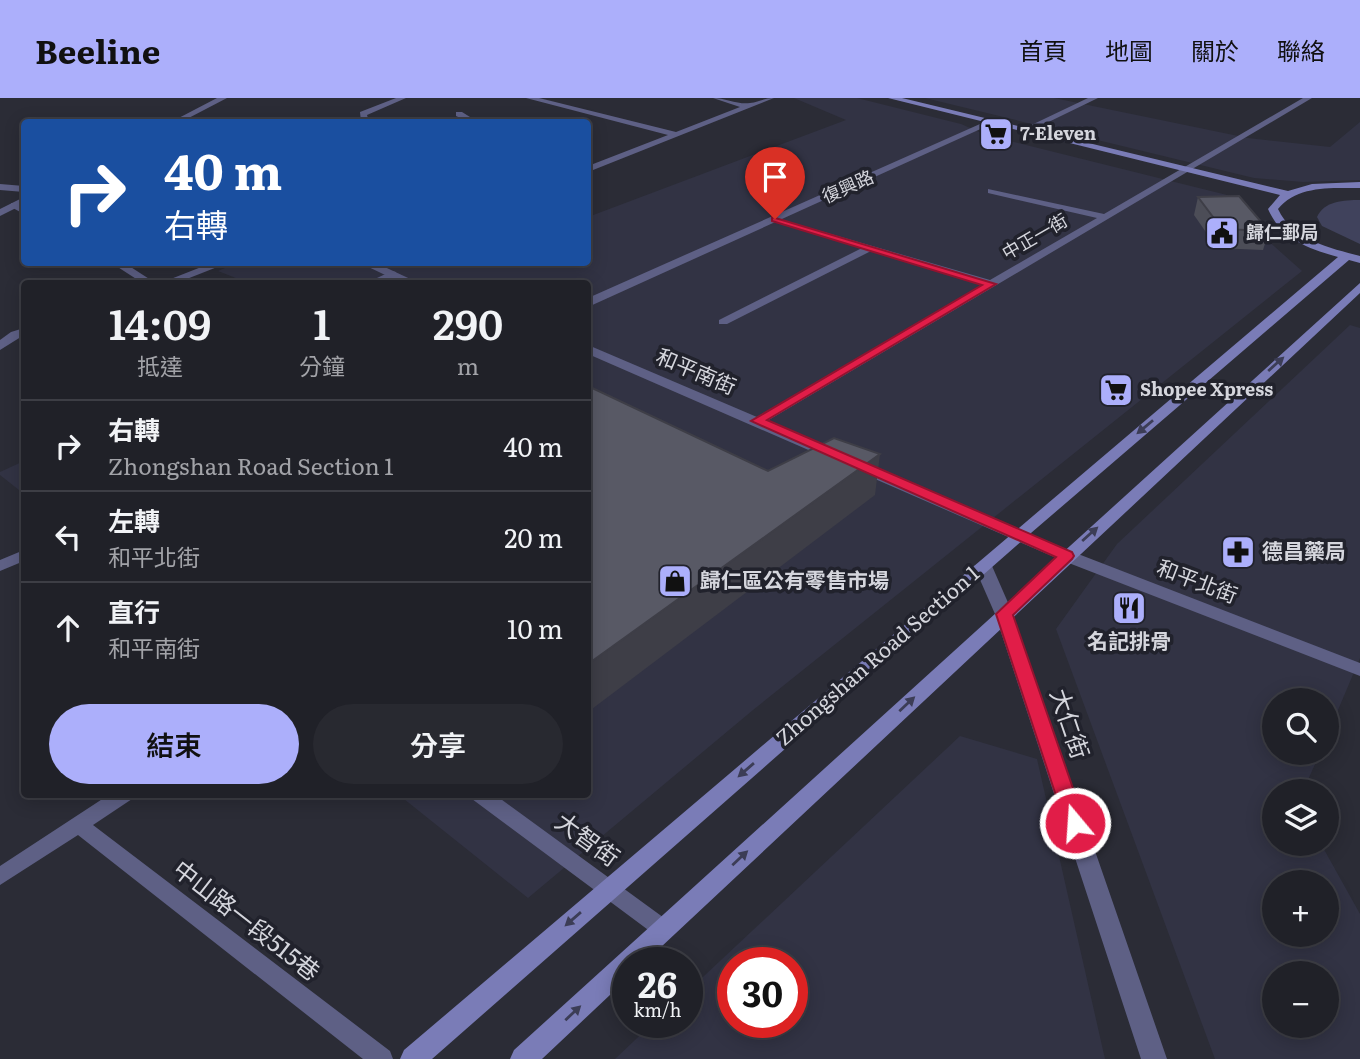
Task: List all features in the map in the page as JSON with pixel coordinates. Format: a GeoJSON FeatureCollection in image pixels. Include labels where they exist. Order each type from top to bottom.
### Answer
{"type":"FeatureCollection","features":[{"type":"Feature","properties":{"kind":"main road"},"geometry":{"type":"LineString","coordinates":[[892,98],[1288,194]]}},
{"type":"Feature","properties":{"kind":"main road"},"geometry":{"type":"LineString","coordinates":[[1353,258],[1320,248],[1284,228],[1275,218],[1273,209],[1278,201],[1288,194],[1321,186],[1360,186]]}},
{"type":"Feature","properties":{"kind":"main road","name":"Zhongshan Road Section 1"},"geometry":{"type":"LineString","coordinates":[[413,1059],[1018,535],[1353,258]]}},
{"type":"Feature","properties":{"kind":"main road"},"geometry":{"type":"LineString","coordinates":[[523,1059],[1360,287]]}},
{"type":"Feature","properties":{"kind":"street"},"geometry":{"type":"LineString","coordinates":[[181,119],[223,98]]}},
{"type":"Feature","properties":{"kind":"street","name":"復興路"},"geometry":{"type":"LineString","coordinates":[[591,302],[992,122]]}},
{"type":"Feature","properties":{"kind":"street"},"geometry":{"type":"LineString","coordinates":[[0,213],[19,203]]}},
{"type":"Feature","properties":{"kind":"street"},"geometry":{"type":"LineString","coordinates":[[373,266],[406,280]]}},
{"type":"Feature","properties":{"kind":"street","name":"和平南街"},"geometry":{"type":"LineString","coordinates":[[591,350],[1018,535]]}},
{"type":"Feature","properties":{"kind":"street","name":"和平北街"},"geometry":{"type":"LineString","coordinates":[[1018,535],[1360,670]]}},
{"type":"Feature","properties":{"kind":"street"},"geometry":{"type":"LineString","coordinates":[[0,566],[21,556]]}},
{"type":"Feature","properties":{"kind":"street","name":"大仁街"},"geometry":{"type":"LineString","coordinates":[[983,566],[1004,614],[1154,1059]]}},
{"type":"Feature","properties":{"kind":"lane"},"geometry":{"type":"LineString","coordinates":[[364,119],[363,114],[402,98]]}},
{"type":"Feature","properties":{"kind":"lane"},"geometry":{"type":"LineString","coordinates":[[717,98],[749,107]]}},
{"type":"Feature","properties":{"kind":"lane"},"geometry":{"type":"LineString","coordinates":[[591,168],[770,98]]}},
{"type":"Feature","properties":{"kind":"lane"},"geometry":{"type":"LineString","coordinates":[[1025,130],[1094,98]]}},
{"type":"Feature","properties":{"kind":"lane","name":"中正一街"},"geometry":{"type":"LineString","coordinates":[[757,421],[1308,98]]}},
{"type":"Feature","properties":{"kind":"lane"},"geometry":{"type":"LineString","coordinates":[[537,99],[678,135]]}},
{"type":"Feature","properties":{"kind":"lane"},"geometry":{"type":"LineString","coordinates":[[459,114],[468,119]]}},
{"type":"Feature","properties":{"kind":"lane"},"geometry":{"type":"LineString","coordinates":[[0,187],[21,189]]}},
{"type":"Feature","properties":{"kind":"lane"},"geometry":{"type":"LineString","coordinates":[[991,191],[1105,217]]}},
{"type":"Feature","properties":{"kind":"lane"},"geometry":{"type":"LineString","coordinates":[[775,219],[991,284]]}},
{"type":"Feature","properties":{"kind":"lane"},"geometry":{"type":"LineString","coordinates":[[723,323],[870,248]]}},
{"type":"Feature","properties":{"kind":"lane"},"geometry":{"type":"LineString","coordinates":[[122,266],[145,280]]}},
{"type":"Feature","properties":{"kind":"lane"},"geometry":{"type":"LineString","coordinates":[[174,280],[214,266]]}},
{"type":"Feature","properties":{"kind":"lane"},"geometry":{"type":"LineString","coordinates":[[378,280],[392,274]]}},
{"type":"Feature","properties":{"kind":"lane"},"geometry":{"type":"LineString","coordinates":[[0,326],[21,334]]}},
{"type":"Feature","properties":{"kind":"lane"},"geometry":{"type":"LineString","coordinates":[[0,346],[21,334]]}},
{"type":"Feature","properties":{"kind":"lane"},"geometry":{"type":"LineString","coordinates":[[0,877],[119,798]]}},
{"type":"Feature","properties":{"kind":"lane","name":"大智街"},"geometry":{"type":"LineString","coordinates":[[484,798],[663,929]]}},
{"type":"Feature","properties":{"kind":"lane","name":"中山路一段515巷"},"geometry":{"type":"LineString","coordinates":[[79,825],[381,1059]]}},
{"type":"Feature","properties":{"kind":"shaded area"},"geometry":{"type":"Polygon","coordinates":[[[794,98],[857,98],[961,124],[986,135],[1235,197],[1239,215],[1302,271],[753,710],[528,898],[403,798],[591,798],[591,280],[241,280],[218,271],[230,266],[591,266],[591,216],[846,120],[794,98]]]}},
{"type":"Feature","properties":{"kind":"shaded area"},"geometry":{"type":"Polygon","coordinates":[[[925,98],[1054,98],[1248,138],[1330,147],[1360,122],[1360,180],[1303,182],[1254,178],[925,98]]]}},
{"type":"Feature","properties":{"kind":"shaded area"},"geometry":{"type":"Polygon","coordinates":[[[1360,200],[1360,244],[1322,226],[1317,217],[1329,205],[1360,200]]]}},
{"type":"Feature","properties":{"kind":"shaded area"},"geometry":{"type":"Polygon","coordinates":[[[1350,325],[1360,328],[1360,658],[1339,708],[1339,688],[1262,688],[1262,765],[1315,765],[1308,779],[1262,779],[1262,856],[1328,856],[1335,870],[1262,870],[1262,947],[1339,947],[1339,876],[1360,914],[1360,1059],[1215,1059],[1056,629],[1117,544],[1350,325]]]}},
{"type":"Feature","properties":{"kind":"shaded area"},"geometry":{"type":"Polygon","coordinates":[[[21,462],[21,492],[0,475],[0,472],[21,462]]]}},
{"type":"Feature","properties":{"kind":"shaded area"},"geometry":{"type":"Polygon","coordinates":[[[960,736],[1037,759],[1105,1059],[615,1059],[637,1038],[703,1038],[703,977],[717,964],[717,1038],[808,1038],[808,947],[735,947],[960,736]]]}},
{"type":"Feature","properties":{"kind":"building"},"geometry":{"type":"Polygon","coordinates":[[[1239,196],[1269,231],[1222,229],[1198,197],[1239,196]]]}},
{"type":"Feature","properties":{"kind":"building","name":"歸仁區公有零售市場"},"geometry":{"type":"Polygon","coordinates":[[[591,387],[768,471],[834,438],[880,454],[591,662],[591,387]]]}},
{"type":"Feature","properties":{"kind":"place","name":"7-Eleven"},"geometry":{"type":"Point","coordinates":[996,134]}},
{"type":"Feature","properties":{"kind":"place","name":"歸仁郵局"},"geometry":{"type":"Point","coordinates":[1222,233]}},
{"type":"Feature","properties":{"kind":"place","name":"Shopee Xpress"},"geometry":{"type":"Point","coordinates":[1116,390]}},
{"type":"Feature","properties":{"kind":"place","name":"德昌藥局"},"geometry":{"type":"Point","coordinates":[1238,552]}},
{"type":"Feature","properties":{"kind":"place","name":"歸仁區公有零售市場"},"geometry":{"type":"Point","coordinates":[675,581]}},
{"type":"Feature","properties":{"kind":"place","name":"名記排骨"},"geometry":{"type":"Point","coordinates":[1129,608]}},
{"type":"Feature","properties":{"kind":"route"},"geometry":{"type":"LineString","coordinates":[[775,219],[991,284],[757,421],[1066,556],[1004,614],[1075,823]]}}]}
